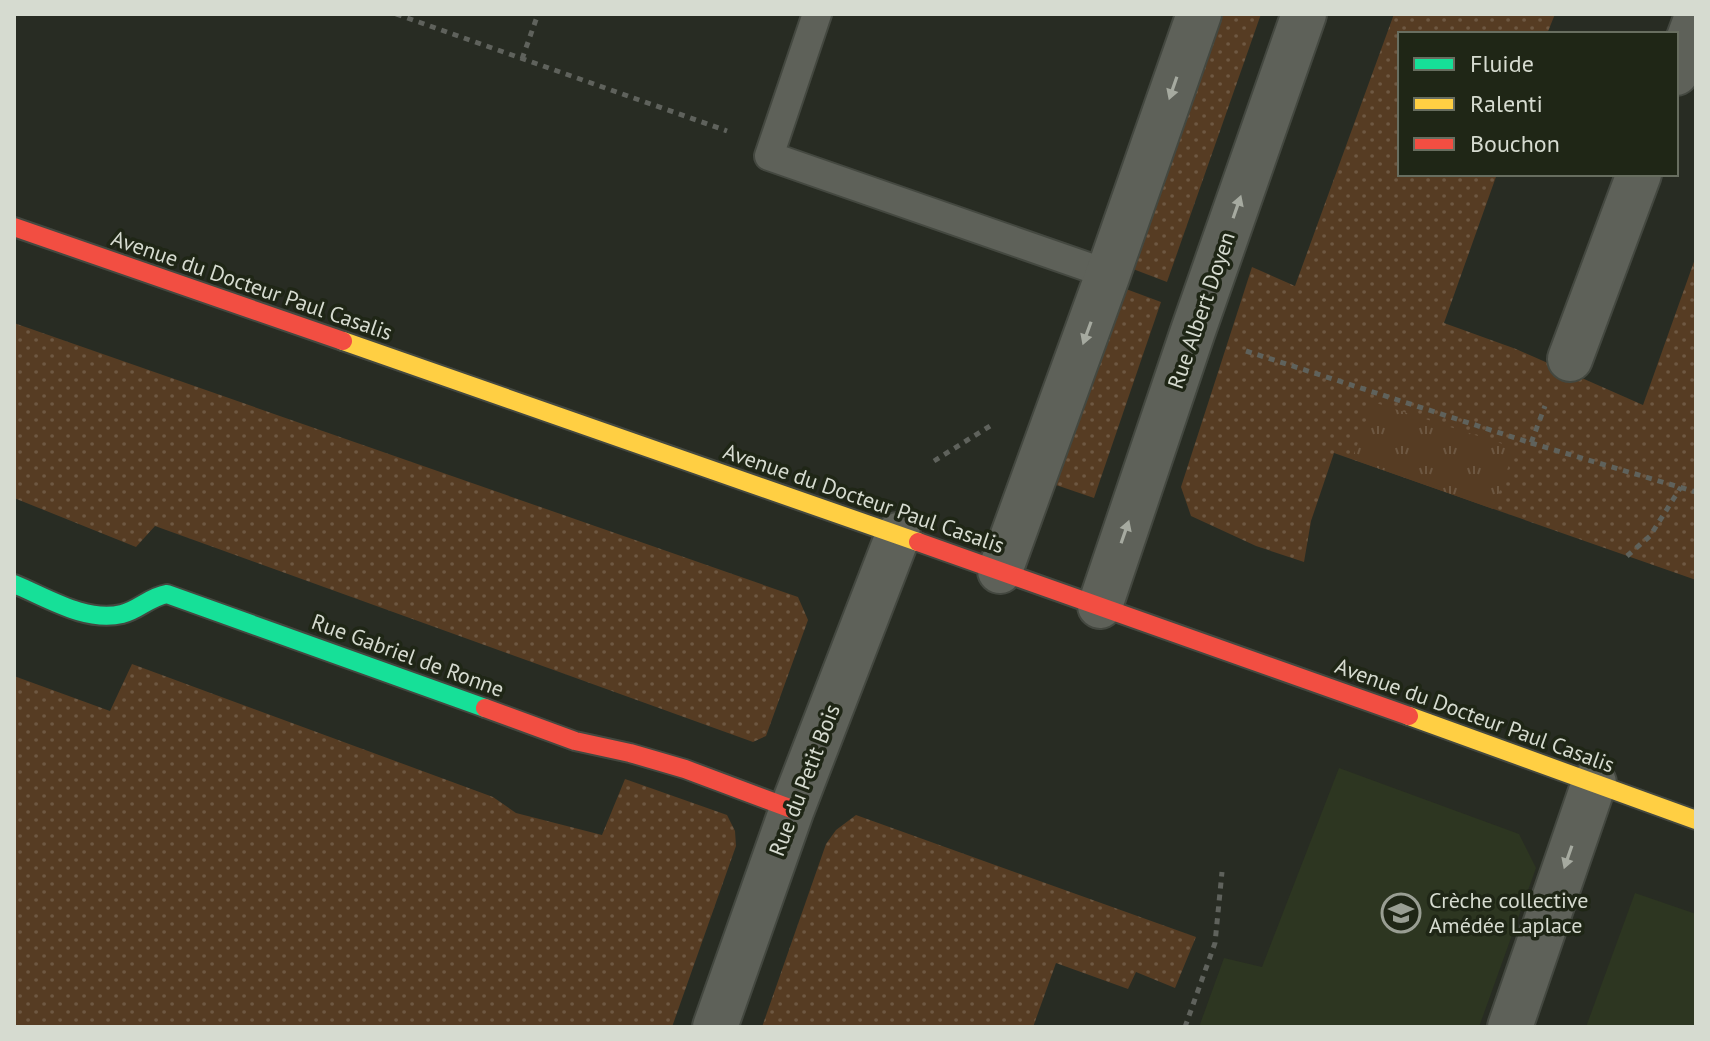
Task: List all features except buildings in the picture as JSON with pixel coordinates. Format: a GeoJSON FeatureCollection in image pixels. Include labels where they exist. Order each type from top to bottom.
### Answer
{"type":"FeatureCollection","features":[{"type":"Feature","properties":{"kind":"street"},"geometry":{"type":"LineString","coordinates":[[1000,571],[1199,14]]}},
{"type":"Feature","properties":{"kind":"street","name":"Rue Albert Doyen"},"geometry":{"type":"LineString","coordinates":[[1100,606],[1304,14]]}},
{"type":"Feature","properties":{"kind":"street"},"geometry":{"type":"LineString","coordinates":[[1678,68],[1696,19]]}},
{"type":"Feature","properties":{"kind":"street"},"geometry":{"type":"LineString","coordinates":[[1570,359],[1638,176]]}},
{"type":"Feature","properties":{"kind":"street","name":"Avenue du Docteur Paul Casalis"},"geometry":{"type":"LineString","coordinates":[[14,227],[1237,653],[1696,820]]}},
{"type":"Feature","properties":{"kind":"street","name":"Rue du Petit Bois"},"geometry":{"type":"LineString","coordinates":[[715,1027],[792,809],[898,535]]}},
{"type":"Feature","properties":{"kind":"street","name":"Rue Gabriel de Ronne"},"geometry":{"type":"LineString","coordinates":[[14,584],[101,617],[125,613],[150,595],[167,594],[575,741],[610,747],[750,792],[792,809]]}},
{"type":"Feature","properties":{"kind":"street"},"geometry":{"type":"LineString","coordinates":[[1510,1027],[1594,783]]}},
{"type":"Feature","properties":{"kind":"lane"},"geometry":{"type":"LineString","coordinates":[[817,14],[769,156],[1108,274]]}},
{"type":"Feature","properties":{"kind":"path"},"geometry":{"type":"LineString","coordinates":[[396,14],[737,134],[769,156]]}},
{"type":"Feature","properties":{"kind":"path"},"geometry":{"type":"LineString","coordinates":[[522,59],[538,14]]}},
{"type":"Feature","properties":{"kind":"path"},"geometry":{"type":"LineString","coordinates":[[1193,331],[1531,443],[1696,492]]}},
{"type":"Feature","properties":{"kind":"path"},"geometry":{"type":"LineString","coordinates":[[1531,443],[1561,364],[1570,359]]}},
{"type":"Feature","properties":{"kind":"path"},"geometry":{"type":"LineString","coordinates":[[1627,556],[1650,536],[1681,487]]}},
{"type":"Feature","properties":{"kind":"path"},"geometry":{"type":"LineString","coordinates":[[1185,1027],[1215,943],[1222,872]]}},
{"type":"Feature","properties":{"kind":"shaded area","name":"Crèche collective Amédée Laplace"},"geometry":{"type":"Polygon","coordinates":[[[1339,768],[1519,834],[1536,868],[1479,1027],[1199,1027],[1224,958],[1262,967],[1339,768]]]}},
{"type":"Feature","properties":{"kind":"shaded area"},"geometry":{"type":"Polygon","coordinates":[[[1635,893],[1696,914],[1696,1027],[1586,1027],[1635,893]]]}},
{"type":"Feature","properties":{"kind":"green space"},"geometry":{"type":"Polygon","coordinates":[[[1223,14],[1261,14],[1167,282],[1133,269],[1223,14]]]}},
{"type":"Feature","properties":{"kind":"green space"},"geometry":{"type":"Polygon","coordinates":[[[1394,14],[1555,14],[1548,32],[1398,32],[1398,176],[1496,176],[1444,323],[1516,349],[1643,405],[1696,256],[1696,580],[1334,453],[1311,521],[1304,562],[1256,546],[1191,516],[1181,487],[1252,267],[1295,286],[1394,14]]]}},
{"type":"Feature","properties":{"kind":"green space"},"geometry":{"type":"Polygon","coordinates":[[[1126,289],[1161,302],[1094,498],[1056,485],[1126,289]]]}},
{"type":"Feature","properties":{"kind":"green space"},"geometry":{"type":"Polygon","coordinates":[[[14,323],[798,597],[808,620],[766,736],[753,742],[155,526],[136,547],[14,498],[14,323]]]}},
{"type":"Feature","properties":{"kind":"green space"},"geometry":{"type":"Polygon","coordinates":[[[1373,402],[1515,448],[1493,509],[1352,459],[1373,402]]]}},
{"type":"Feature","properties":{"kind":"green space"},"geometry":{"type":"Polygon","coordinates":[[[132,664],[493,797],[516,813],[602,835],[625,779],[727,815],[735,831],[736,846],[672,1027],[14,1027],[14,676],[110,711],[132,664]]]}},
{"type":"Feature","properties":{"kind":"green space"},"geometry":{"type":"Polygon","coordinates":[[[856,815],[1196,937],[1175,988],[1136,972],[1128,989],[1056,963],[1033,1027],[762,1027],[826,844],[836,830],[856,815]]]}},
{"type":"Feature","properties":{"kind":"traffic: fast"},"geometry":{"type":"LineString","coordinates":[[14,584],[80,612],[108,616],[134,610],[167,594],[485,708]]}},
{"type":"Feature","properties":{"kind":"traffic: slow"},"geometry":{"type":"LineString","coordinates":[[343,341],[918,542]]}},
{"type":"Feature","properties":{"kind":"traffic: slow"},"geometry":{"type":"LineString","coordinates":[[1409,716],[1696,820]]}},
{"type":"Feature","properties":{"kind":"traffic: jam"},"geometry":{"type":"LineString","coordinates":[[14,227],[343,341]]}},
{"type":"Feature","properties":{"kind":"traffic: jam"},"geometry":{"type":"LineString","coordinates":[[918,542],[1409,716]]}},
{"type":"Feature","properties":{"kind":"traffic: jam"},"geometry":{"type":"LineString","coordinates":[[485,708],[575,741],[685,769],[792,809]]}},
{"type":"Feature","properties":{"kind":"place","name":"Crèche collective Amédée Laplace"},"geometry":{"type":"Point","coordinates":[1401,913]}}]}
